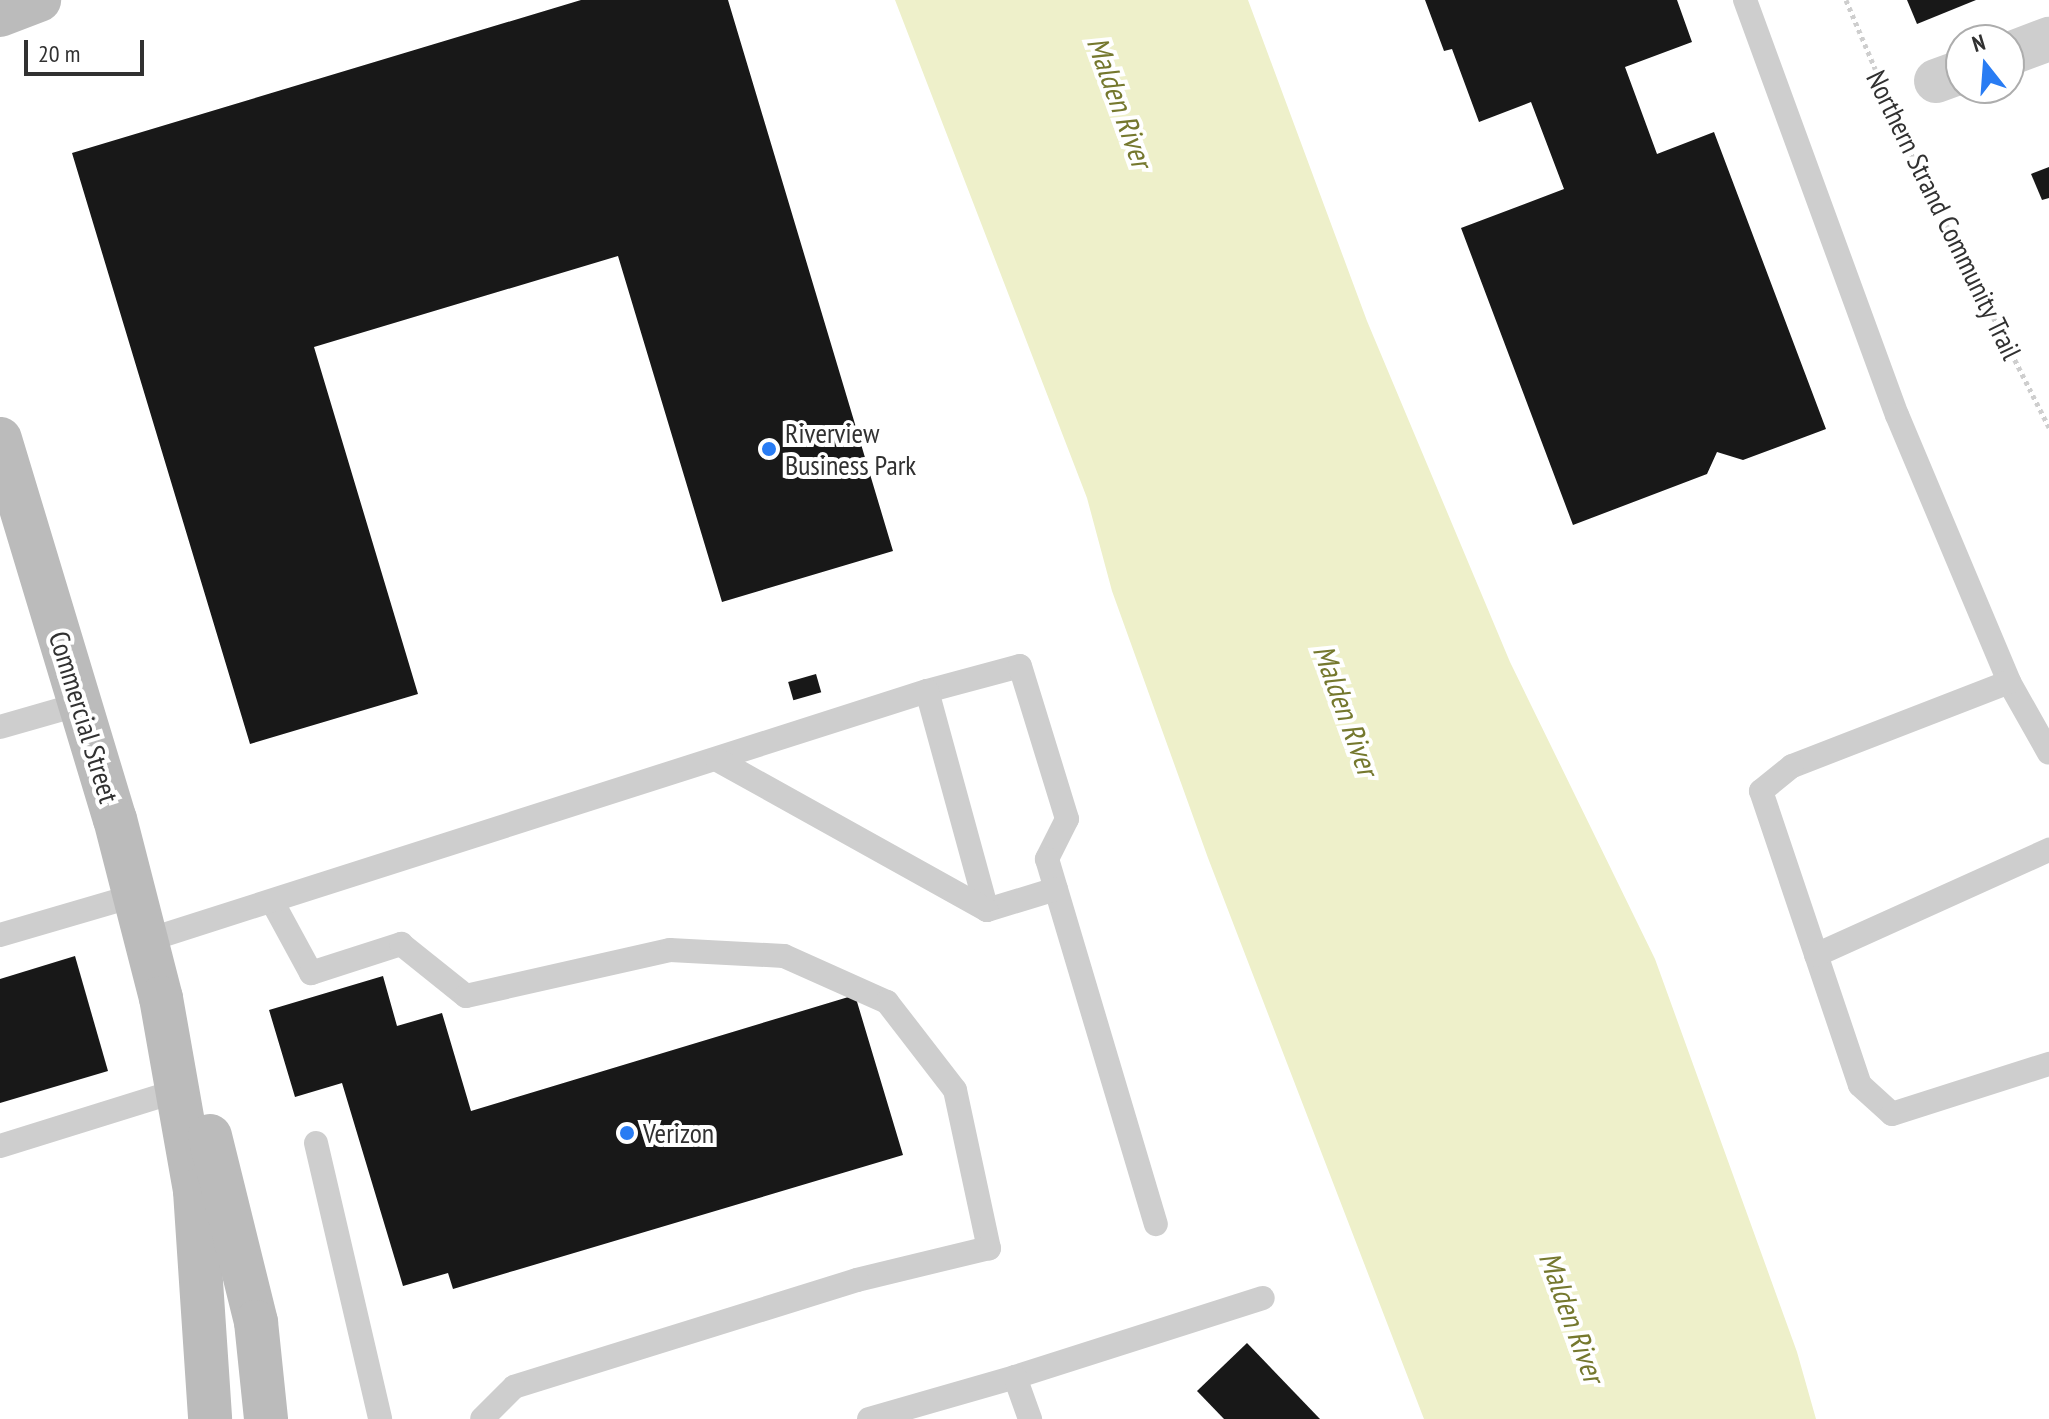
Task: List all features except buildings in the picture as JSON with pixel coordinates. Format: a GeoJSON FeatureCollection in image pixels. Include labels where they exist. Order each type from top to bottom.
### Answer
{"type":"FeatureCollection","features":[{"type":"Feature","properties":{"kind":"main road"},"geometry":{"type":"LineString","coordinates":[[0,15],[39,0]]}},
{"type":"Feature","properties":{"kind":"main road","name":"Commercial Street"},"geometry":{"type":"LineString","coordinates":[[0,439],[80,704],[161,998],[203,1268],[210,1419]]}},
{"type":"Feature","properties":{"kind":"main road","name":"Commercial Street"},"geometry":{"type":"LineString","coordinates":[[161,998],[190,1070],[240,1244],[266,1419]]}},
{"type":"Feature","properties":{"kind":"street"},"geometry":{"type":"LineString","coordinates":[[2025,48],[2049,39]]}},
{"type":"Feature","properties":{"kind":"lane"},"geometry":{"type":"LineString","coordinates":[[1745,0],[1897,415],[2009,682],[2049,753]]}},
{"type":"Feature","properties":{"kind":"lane"},"geometry":{"type":"LineString","coordinates":[[145,941],[273,903],[927,691],[1020,666],[1067,819],[1047,859],[1156,1224]]}},
{"type":"Feature","properties":{"kind":"lane"},"geometry":{"type":"LineString","coordinates":[[2009,682],[1792,766],[1761,791],[1860,1085],[1892,1114],[2049,1064]]}},
{"type":"Feature","properties":{"kind":"lane"},"geometry":{"type":"LineString","coordinates":[[927,691],[987,910]]}},
{"type":"Feature","properties":{"kind":"lane"},"geometry":{"type":"LineString","coordinates":[[0,727],[80,704]]}},
{"type":"Feature","properties":{"kind":"lane"},"geometry":{"type":"LineString","coordinates":[[718,760],[987,910],[1056,889]]}},
{"type":"Feature","properties":{"kind":"lane"},"geometry":{"type":"LineString","coordinates":[[1816,955],[2049,850]]}},
{"type":"Feature","properties":{"kind":"lane"},"geometry":{"type":"LineString","coordinates":[[0,935],[133,896]]}},
{"type":"Feature","properties":{"kind":"lane"},"geometry":{"type":"LineString","coordinates":[[273,903],[311,973],[401,944],[466,996],[670,950],[784,956],[887,1002],[955,1090],[989,1248],[857,1280],[514,1387],[482,1419]]}},
{"type":"Feature","properties":{"kind":"lane"},"geometry":{"type":"LineString","coordinates":[[0,1146],[177,1091]]}},
{"type":"Feature","properties":{"kind":"lane"},"geometry":{"type":"LineString","coordinates":[[316,1143],[380,1419]]}},
{"type":"Feature","properties":{"kind":"lane"},"geometry":{"type":"LineString","coordinates":[[869,1419],[1015,1377],[1263,1298]]}},
{"type":"Feature","properties":{"kind":"lane"},"geometry":{"type":"LineString","coordinates":[[1015,1377],[1030,1419]]}},
{"type":"Feature","properties":{"kind":"path","name":"Northern Strand Community Trail"},"geometry":{"type":"LineString","coordinates":[[1846,0],[1917,167],[2049,427]]}},
{"type":"Feature","properties":{"kind":"water","name":"Malden River"},"geometry":{"type":"Polygon","coordinates":[[[895,0],[1248,0],[1367,321],[1510,662],[1655,959],[1797,1352],[1816,1419],[1424,1419],[1208,858],[1112,591],[1087,498],[895,0]]]}},
{"type":"Feature","properties":{"kind":"place","name":"Riverview Business Park"},"geometry":{"type":"Point","coordinates":[769,449]}},
{"type":"Feature","properties":{"kind":"place","name":"Verizon"},"geometry":{"type":"Point","coordinates":[627,1133]}}]}
